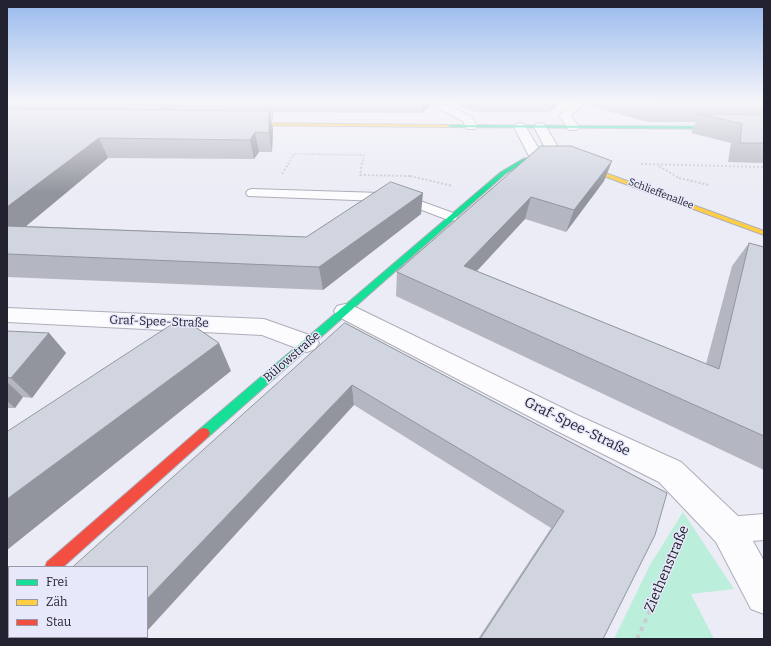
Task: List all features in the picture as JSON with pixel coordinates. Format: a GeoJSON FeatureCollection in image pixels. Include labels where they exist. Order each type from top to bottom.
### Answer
{"type":"FeatureCollection","features":[{"type":"Feature","properties":{"kind":"street"},"geometry":{"type":"LineString","coordinates":[[524,133],[536,156]]}},
{"type":"Feature","properties":{"kind":"street"},"geometry":{"type":"LineString","coordinates":[[543,133],[557,157]]}},
{"type":"Feature","properties":{"kind":"street","name":"Bülowstraße"},"geometry":{"type":"LineString","coordinates":[[53,566],[479,192],[517,162],[536,156],[557,157]]}},
{"type":"Feature","properties":{"kind":"street","name":"Schlieffenallee"},"geometry":{"type":"LineString","coordinates":[[557,157],[610,175],[764,233]]}},
{"type":"Feature","properties":{"kind":"street","name":"Graf-Spee-Straße"},"geometry":{"type":"LineString","coordinates":[[345,311],[567,423],[670,472],[728,530],[764,596]]}},
{"type":"Feature","properties":{"kind":"street","name":"Graf-Spee-Straße"},"geometry":{"type":"LineString","coordinates":[[7,316],[264,327],[307,343]]}},
{"type":"Feature","properties":{"kind":"lane"},"geometry":{"type":"LineString","coordinates":[[252,193],[381,197],[408,201],[451,217]]}},
{"type":"Feature","properties":{"kind":"lane"},"geometry":{"type":"LineString","coordinates":[[728,530],[764,527]]}},
{"type":"Feature","properties":{"kind":"path"},"geometry":{"type":"LineString","coordinates":[[270,194],[294,154],[364,155],[360,175],[410,176]]}},
{"type":"Feature","properties":{"kind":"path"},"geometry":{"type":"LineString","coordinates":[[637,164],[764,167]]}},
{"type":"Feature","properties":{"kind":"path"},"geometry":{"type":"LineString","coordinates":[[658,165],[679,178]]}},
{"type":"Feature","properties":{"kind":"path"},"geometry":{"type":"LineString","coordinates":[[404,174],[479,192]]}},
{"type":"Feature","properties":{"kind":"path","name":"Ziethenstraße"},"geometry":{"type":"LineString","coordinates":[[637,639],[666,576],[693,510],[702,503]]}},
{"type":"Feature","properties":{"kind":"green space"},"geometry":{"type":"Polygon","coordinates":[[[683,512],[734,589],[691,594],[714,639],[614,639],[650,565],[683,512]]]}},
{"type":"Feature","properties":{"kind":"building"},"geometry":{"type":"Polygon","coordinates":[[[7,133],[254,133],[250,140],[99,138],[7,207],[7,133]]]}},
{"type":"Feature","properties":{"kind":"building"},"geometry":{"type":"Polygon","coordinates":[[[741,133],[764,133],[764,143],[740,143],[741,133]]]}},
{"type":"Feature","properties":{"kind":"building"},"geometry":{"type":"Polygon","coordinates":[[[541,146],[571,146],[612,161],[574,210],[531,197],[464,266],[719,369],[749,243],[764,247],[764,436],[397,272],[541,146]]]}},
{"type":"Feature","properties":{"kind":"building"},"geometry":{"type":"Polygon","coordinates":[[[391,182],[423,193],[319,267],[7,254],[7,226],[306,237],[391,182]]]}},
{"type":"Feature","properties":{"kind":"building"},"geometry":{"type":"Polygon","coordinates":[[[182,318],[219,343],[7,499],[7,432],[182,318]]]}},
{"type":"Feature","properties":{"kind":"building"},"geometry":{"type":"Polygon","coordinates":[[[345,323],[667,493],[655,535],[603,639],[480,639],[564,511],[352,385],[148,598],[148,566],[74,566],[345,323]]]}},
{"type":"Feature","properties":{"kind":"building"},"geometry":{"type":"Polygon","coordinates":[[[7,331],[49,333],[11,378],[7,377],[7,331]]]}},
{"type":"Feature","properties":{"kind":"building"},"geometry":{"type":"Polygon","coordinates":[[[8,625],[8,638],[109,638],[7,639],[8,625]]]}},
{"type":"Feature","properties":{"kind":"traffic: fast"},"geometry":{"type":"LineString","coordinates":[[204,433],[503,173],[518,163],[532,158],[547,157],[565,160]]}},
{"type":"Feature","properties":{"kind":"traffic: slow"},"geometry":{"type":"LineString","coordinates":[[565,160],[764,233]]}},
{"type":"Feature","properties":{"kind":"traffic: jam"},"geometry":{"type":"LineString","coordinates":[[53,566],[204,433]]}}]}
